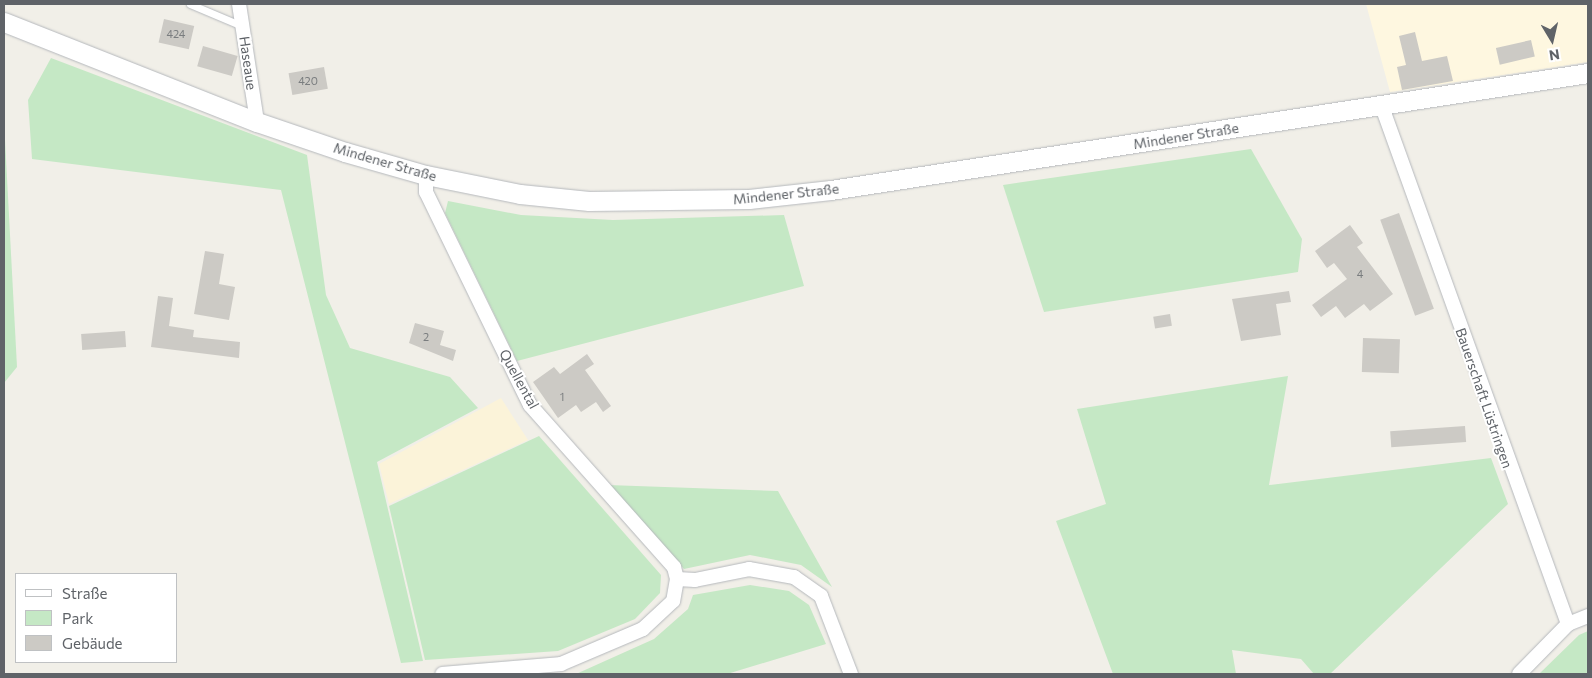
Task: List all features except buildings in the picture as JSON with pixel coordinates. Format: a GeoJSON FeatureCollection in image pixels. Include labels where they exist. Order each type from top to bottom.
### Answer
{"type":"FeatureCollection","features":[{"type":"Feature","properties":{"kind":"main road","name":"Mindener Straße"},"geometry":{"type":"LineString","coordinates":[[4,22],[256,122],[426,175],[520,194],[589,201],[749,200],[1065,156],[1381,104],[1588,73]]}},
{"type":"Feature","properties":{"kind":"street","name":"Haseaue"},"geometry":{"type":"LineString","coordinates":[[239,4],[256,122]]}},
{"type":"Feature","properties":{"kind":"street","name":"Bauerschaft Lüstringen"},"geometry":{"type":"LineString","coordinates":[[1381,104],[1568,624]]}},
{"type":"Feature","properties":{"kind":"street","name":"Quellental"},"geometry":{"type":"LineString","coordinates":[[426,175],[426,192],[530,405],[674,567],[677,579]]}},
{"type":"Feature","properties":{"kind":"street"},"geometry":{"type":"LineString","coordinates":[[442,674],[561,664],[643,629],[673,601],[677,579],[695,580],[749,569],[794,577],[821,596],[851,674]]}},
{"type":"Feature","properties":{"kind":"street"},"geometry":{"type":"LineString","coordinates":[[1519,674],[1568,624],[1588,616]]}},
{"type":"Feature","properties":{"kind":"lane"},"geometry":{"type":"LineString","coordinates":[[190,4],[243,26]]}},
{"type":"Feature","properties":{"kind":"shaded area"},"geometry":{"type":"Polygon","coordinates":[[[1366,4],[1588,4],[1588,62],[1390,92],[1366,4]]]}},
{"type":"Feature","properties":{"kind":"green space"},"geometry":{"type":"Polygon","coordinates":[[[51,58],[307,155],[326,295],[350,348],[450,377],[478,408],[377,462],[423,661],[401,663],[281,190],[32,159],[28,100],[51,58]]]}},
{"type":"Feature","properties":{"kind":"green space"},"geometry":{"type":"Polygon","coordinates":[[[4,121],[17,367],[4,383],[4,121]]]}},
{"type":"Feature","properties":{"kind":"green space"},"geometry":{"type":"Polygon","coordinates":[[[1251,149],[1302,239],[1298,272],[1044,312],[1003,185],[1251,149]]]}},
{"type":"Feature","properties":{"kind":"green space"},"geometry":{"type":"Polygon","coordinates":[[[448,201],[521,215],[613,220],[784,215],[804,286],[517,361],[445,213],[448,201]]]}},
{"type":"Feature","properties":{"kind":"green space"},"geometry":{"type":"Polygon","coordinates":[[[1288,376],[1269,485],[1491,458],[1508,504],[1330,674],[1314,674],[1301,659],[1232,650],[1236,674],[1113,674],[1056,521],[1106,504],[1077,409],[1288,376]]]}},
{"type":"Feature","properties":{"kind":"green space"},"geometry":{"type":"Polygon","coordinates":[[[539,436],[661,575],[660,593],[635,619],[558,651],[425,660],[389,506],[539,436]]]}},
{"type":"Feature","properties":{"kind":"green space"},"geometry":{"type":"Polygon","coordinates":[[[608,485],[778,491],[832,587],[801,565],[750,555],[684,569],[608,485]]]}},
{"type":"Feature","properties":{"kind":"green space"},"geometry":{"type":"Polygon","coordinates":[[[750,585],[789,591],[809,605],[826,644],[727,674],[576,674],[654,639],[688,609],[693,595],[750,585]]]}},
{"type":"Feature","properties":{"kind":"green space"},"geometry":{"type":"Polygon","coordinates":[[[1588,631],[1588,674],[1539,674],[1579,635],[1588,631]]]}},
{"type":"Feature","properties":{"kind":"sand"},"geometry":{"type":"Polygon","coordinates":[[[501,398],[528,440],[389,504],[379,464],[501,398]]]}}]}
